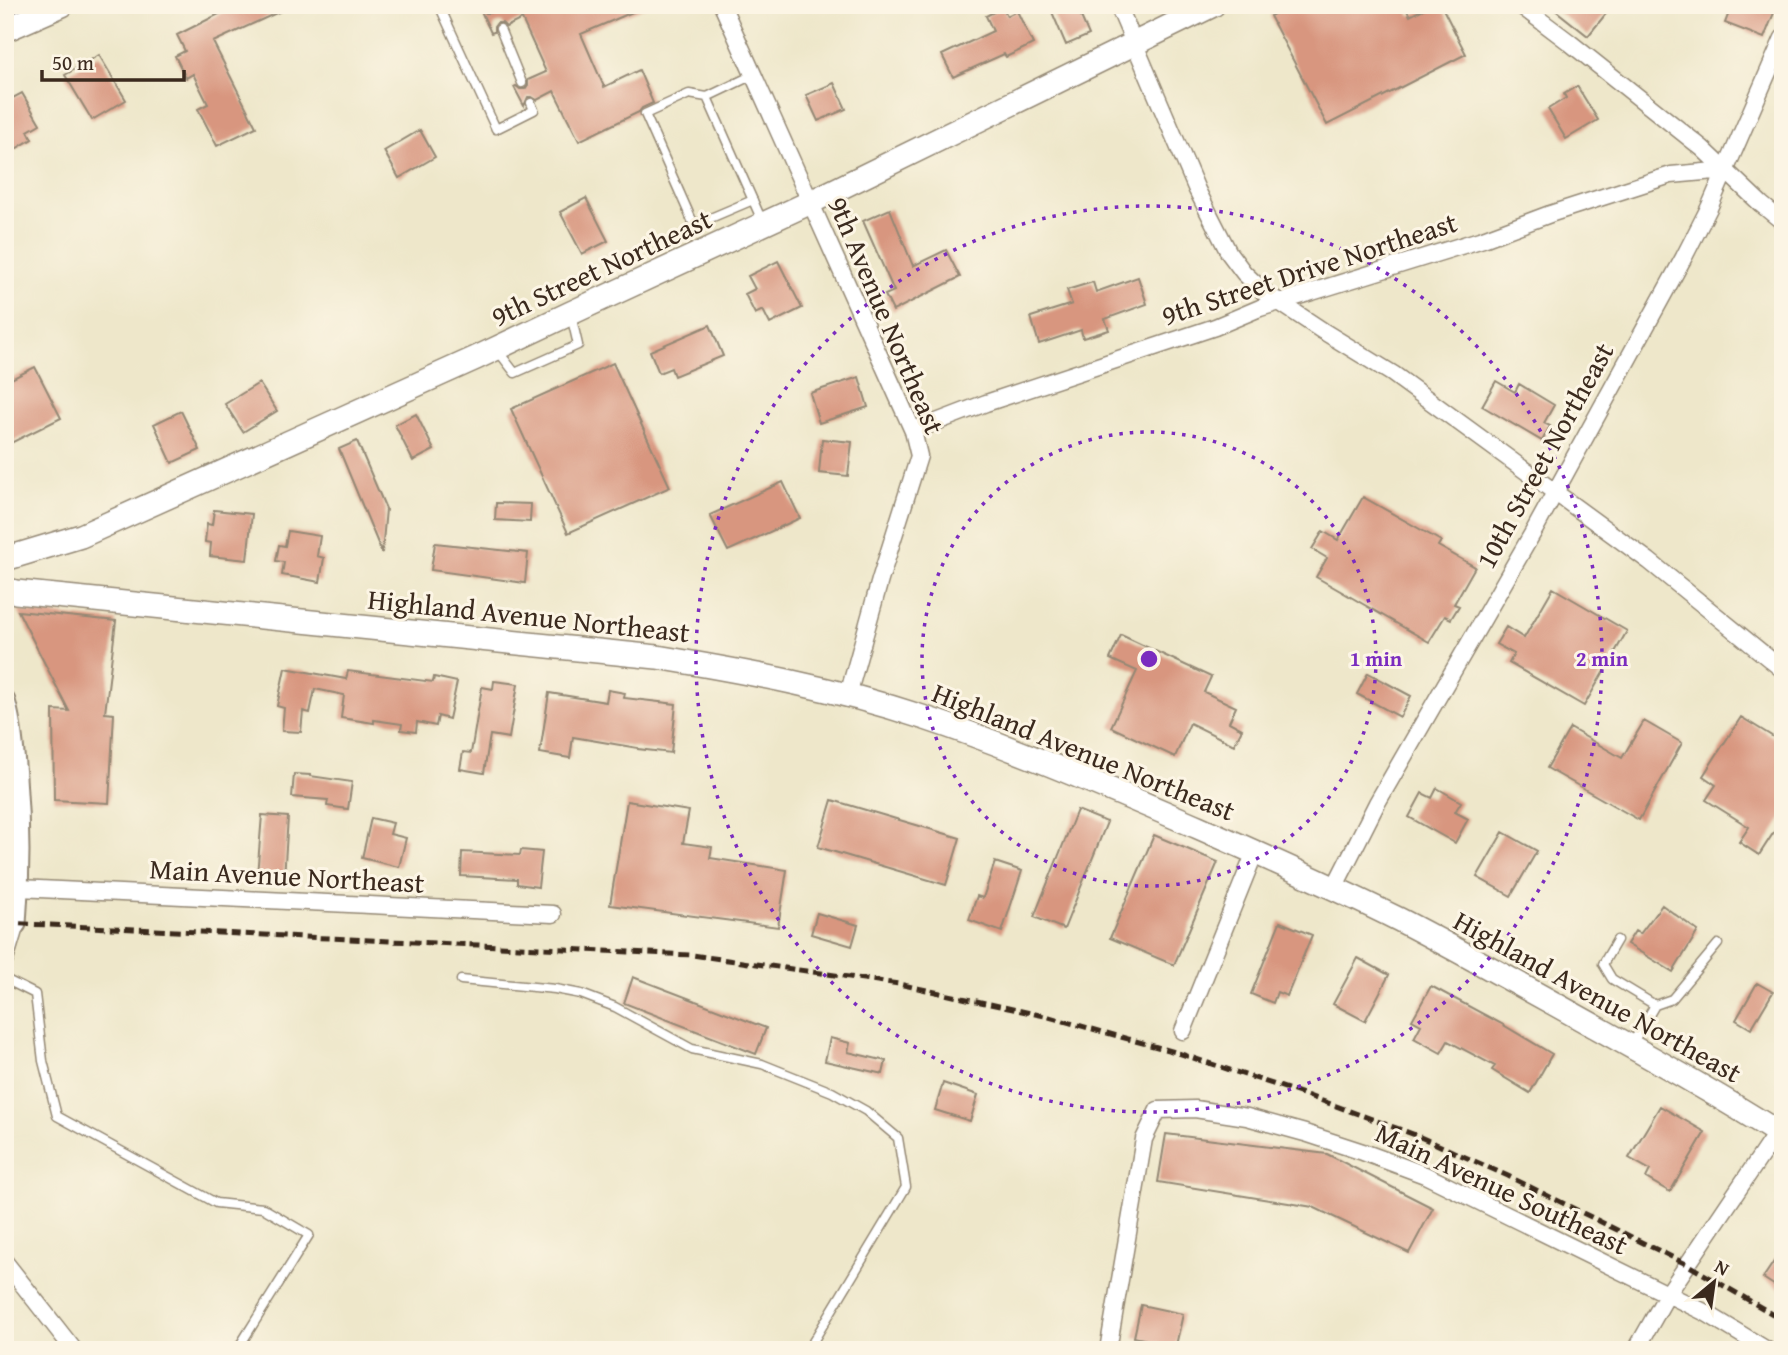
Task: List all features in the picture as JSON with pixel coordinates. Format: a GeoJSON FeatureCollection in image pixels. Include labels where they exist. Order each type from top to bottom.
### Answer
{"type":"FeatureCollection","features":[{"type":"Feature","properties":{"kind":"main road"},"geometry":{"type":"LineString","coordinates":[[5,30],[62,5]]}},
{"type":"Feature","properties":{"kind":"main road","name":"9th Street Northeast"},"geometry":{"type":"LineString","coordinates":[[5,559],[81,536],[496,348],[811,202],[1213,5]]}},
{"type":"Feature","properties":{"kind":"main road","name":"Highland Avenue Northeast"},"geometry":{"type":"LineString","coordinates":[[5,589],[657,657],[744,671],[848,695],[921,716],[1016,750],[1334,888],[1486,966],[1781,1131]]}},
{"type":"Feature","properties":{"kind":"street","name":"9th Avenue Northeast"},"geometry":{"type":"LineString","coordinates":[[722,5],[913,431],[919,456],[848,695]]}},
{"type":"Feature","properties":{"kind":"street"},"geometry":{"type":"LineString","coordinates":[[1118,5],[1197,190],[1228,253],[1244,273],[1264,292],[1393,374],[1555,491],[1649,561],[1783,670]]}},
{"type":"Feature","properties":{"kind":"street"},"geometry":{"type":"LineString","coordinates":[[1520,5],[1702,148],[1783,222]]}},
{"type":"Feature","properties":{"kind":"street","name":"10th Street Northeast"},"geometry":{"type":"LineString","coordinates":[[1334,888],[1377,803],[1535,529],[1684,257],[1709,208],[1783,38]]}},
{"type":"Feature","properties":{"kind":"street","name":"9th Street Drive Northeast"},"geometry":{"type":"LineString","coordinates":[[913,431],[986,403],[1189,336],[1280,302],[1483,239],[1671,175],[1726,170]]}},
{"type":"Feature","properties":{"kind":"street"},"geometry":{"type":"LineString","coordinates":[[5,701],[15,757],[19,888],[16,924],[5,960]]}},
{"type":"Feature","properties":{"kind":"street"},"geometry":{"type":"LineString","coordinates":[[1183,1031],[1255,852]]}},
{"type":"Feature","properties":{"kind":"street","name":"Main Avenue Northeast"},"geometry":{"type":"LineString","coordinates":[[19,888],[553,914]]}},
{"type":"Feature","properties":{"kind":"street","name":"Main Avenue Southeast"},"geometry":{"type":"LineString","coordinates":[[1108,1350],[1144,1139],[1158,1110],[1195,1109],[1247,1117],[1305,1133],[1425,1175],[1706,1313],[1767,1350]]}},
{"type":"Feature","properties":{"kind":"street"},"geometry":{"type":"LineString","coordinates":[[1636,1350],[1667,1295],[1781,1131]]}},
{"type":"Feature","properties":{"kind":"street"},"geometry":{"type":"LineString","coordinates":[[7,1268],[74,1350]]}},
{"type":"Feature","properties":{"kind":"lane"},"geometry":{"type":"LineString","coordinates":[[439,5],[496,128],[534,110],[531,103]]}},
{"type":"Feature","properties":{"kind":"lane"},"geometry":{"type":"LineString","coordinates":[[500,29],[522,83]]}},
{"type":"Feature","properties":{"kind":"lane"},"geometry":{"type":"LineString","coordinates":[[753,75],[707,97],[689,94],[645,114],[694,225],[753,200]]}},
{"type":"Feature","properties":{"kind":"lane"},"geometry":{"type":"LineString","coordinates":[[707,97],[764,224]]}},
{"type":"Feature","properties":{"kind":"lane"},"geometry":{"type":"LineString","coordinates":[[496,348],[515,373],[578,345],[571,313]]}},
{"type":"Feature","properties":{"kind":"lane"},"geometry":{"type":"LineString","coordinates":[[1617,940],[1604,964],[1612,979],[1655,1004]]}},
{"type":"Feature","properties":{"kind":"lane"},"geometry":{"type":"LineString","coordinates":[[1630,1046],[1655,1004],[1672,999],[1718,944]]}},
{"type":"Feature","properties":{"kind":"lane"},"geometry":{"type":"LineString","coordinates":[[5,979],[35,994],[43,1061],[57,1116],[216,1203],[263,1208],[309,1236],[237,1350]]}},
{"type":"Feature","properties":{"kind":"lane"},"geometry":{"type":"LineString","coordinates":[[461,980],[581,994],[615,1007],[692,1049],[761,1064],[832,1092],[866,1111],[898,1138],[906,1187],[808,1350]]}},
{"type":"Feature","properties":{"kind":"building"},"geometry":{"type":"Polygon","coordinates":[[[222,5],[294,5],[213,42],[256,127],[217,146],[198,109],[208,104],[193,74],[186,78],[175,56],[185,51],[177,35],[225,11],[222,5]]]}},
{"type":"Feature","properties":{"kind":"building"},"geometry":{"type":"Polygon","coordinates":[[[495,5],[649,5],[581,34],[604,87],[639,70],[653,103],[579,141],[554,91],[537,100],[528,97],[524,106],[514,87],[525,89],[528,80],[546,72],[522,19],[506,27],[497,23],[491,33],[481,11],[491,13],[495,10],[495,5]]]}},
{"type":"Feature","properties":{"kind":"building"},"geometry":{"type":"Polygon","coordinates":[[[1049,5],[1076,5],[1089,35],[1066,45],[1049,5]]]}},
{"type":"Feature","properties":{"kind":"building"},"geometry":{"type":"Polygon","coordinates":[[[1291,5],[1404,5],[1410,16],[1431,5],[1441,5],[1466,54],[1327,125],[1270,16],[1291,5]]]}},
{"type":"Feature","properties":{"kind":"building"},"geometry":{"type":"Polygon","coordinates":[[[1549,5],[1613,5],[1588,36],[1549,5]]]}},
{"type":"Feature","properties":{"kind":"building"},"geometry":{"type":"Polygon","coordinates":[[[1732,5],[1777,5],[1764,38],[1725,23],[1732,5]]]}},
{"type":"Feature","properties":{"kind":"building"},"geometry":{"type":"Polygon","coordinates":[[[1003,7],[1007,16],[1017,11],[1033,44],[953,77],[942,55],[993,31],[986,16],[1003,7]]]}},
{"type":"Feature","properties":{"kind":"building"},"geometry":{"type":"Polygon","coordinates":[[[99,55],[126,100],[92,120],[65,75],[99,55]]]}},
{"type":"Feature","properties":{"kind":"building"},"geometry":{"type":"Polygon","coordinates":[[[834,83],[846,109],[818,121],[806,95],[834,83]]]}},
{"type":"Feature","properties":{"kind":"building"},"geometry":{"type":"Polygon","coordinates":[[[1577,86],[1598,120],[1566,139],[1548,109],[1566,98],[1564,94],[1577,86]]]}},
{"type":"Feature","properties":{"kind":"building"},"geometry":{"type":"Polygon","coordinates":[[[22,93],[40,124],[28,131],[32,139],[12,151],[5,139],[5,102],[22,93]]]}},
{"type":"Feature","properties":{"kind":"building"},"geometry":{"type":"Polygon","coordinates":[[[420,130],[435,157],[399,178],[384,151],[420,130]]]}},
{"type":"Feature","properties":{"kind":"building"},"geometry":{"type":"Polygon","coordinates":[[[586,198],[608,241],[582,254],[560,212],[586,198]]]}},
{"type":"Feature","properties":{"kind":"building"},"geometry":{"type":"Polygon","coordinates":[[[890,209],[913,266],[946,250],[960,277],[893,311],[885,295],[894,291],[863,221],[890,209]]]}},
{"type":"Feature","properties":{"kind":"building"},"geometry":{"type":"Polygon","coordinates":[[[778,261],[802,308],[770,324],[763,310],[755,314],[745,294],[755,289],[748,276],[778,261]]]}},
{"type":"Feature","properties":{"kind":"building"},"geometry":{"type":"Polygon","coordinates":[[[1138,277],[1147,304],[1105,319],[1109,330],[1083,338],[1081,330],[1039,344],[1031,317],[1072,304],[1067,290],[1093,282],[1096,292],[1138,277]]]}},
{"type":"Feature","properties":{"kind":"building"},"geometry":{"type":"Polygon","coordinates":[[[710,325],[723,356],[674,376],[671,368],[659,373],[650,351],[710,325]]]}},
{"type":"Feature","properties":{"kind":"building"},"geometry":{"type":"Polygon","coordinates":[[[613,363],[670,487],[568,533],[511,409],[613,363]]]}},
{"type":"Feature","properties":{"kind":"building"},"geometry":{"type":"Polygon","coordinates":[[[35,367],[61,418],[5,446],[5,382],[35,367]]]}},
{"type":"Feature","properties":{"kind":"building"},"geometry":{"type":"Polygon","coordinates":[[[859,377],[868,407],[819,423],[810,393],[859,377]]]}},
{"type":"Feature","properties":{"kind":"building"},"geometry":{"type":"Polygon","coordinates":[[[1496,381],[1515,392],[1519,384],[1554,405],[1544,423],[1550,426],[1542,441],[1482,406],[1496,381]]]}},
{"type":"Feature","properties":{"kind":"building"},"geometry":{"type":"Polygon","coordinates":[[[259,383],[277,411],[243,432],[225,404],[259,383]]]}},
{"type":"Feature","properties":{"kind":"building"},"geometry":{"type":"Polygon","coordinates":[[[181,411],[200,450],[172,463],[154,424],[181,411]]]}},
{"type":"Feature","properties":{"kind":"building"},"geometry":{"type":"Polygon","coordinates":[[[416,414],[434,450],[413,461],[395,425],[416,414]]]}},
{"type":"Feature","properties":{"kind":"building"},"geometry":{"type":"Polygon","coordinates":[[[822,439],[852,442],[848,476],[819,473],[822,439]]]}},
{"type":"Feature","properties":{"kind":"building"},"geometry":{"type":"Polygon","coordinates":[[[357,441],[386,509],[382,553],[339,449],[357,441]]]}},
{"type":"Feature","properties":{"kind":"building"},"geometry":{"type":"Polygon","coordinates":[[[783,482],[800,518],[728,551],[710,515],[783,482]]]}},
{"type":"Feature","properties":{"kind":"building"},"geometry":{"type":"Polygon","coordinates":[[[1363,497],[1441,541],[1438,546],[1475,567],[1454,604],[1459,606],[1451,619],[1445,616],[1429,642],[1316,577],[1327,558],[1312,549],[1323,531],[1338,540],[1363,497]]]}},
{"type":"Feature","properties":{"kind":"building"},"geometry":{"type":"Polygon","coordinates":[[[496,503],[531,504],[530,522],[495,520],[496,503]]]}},
{"type":"Feature","properties":{"kind":"building"},"geometry":{"type":"Polygon","coordinates":[[[214,510],[252,514],[247,560],[210,556],[211,543],[205,542],[207,524],[212,525],[214,510]]]}},
{"type":"Feature","properties":{"kind":"building"},"geometry":{"type":"Polygon","coordinates":[[[288,531],[320,536],[317,556],[324,558],[320,582],[282,575],[284,562],[276,561],[279,545],[285,546],[288,531]]]}},
{"type":"Feature","properties":{"kind":"building"},"geometry":{"type":"Polygon","coordinates":[[[435,543],[528,553],[525,583],[431,570],[435,543]]]}},
{"type":"Feature","properties":{"kind":"building"},"geometry":{"type":"Polygon","coordinates":[[[1553,588],[1627,631],[1584,706],[1509,663],[1514,654],[1496,644],[1506,627],[1524,638],[1553,588]]]}},
{"type":"Feature","properties":{"kind":"building"},"geometry":{"type":"Polygon","coordinates":[[[18,611],[116,621],[105,713],[114,714],[109,803],[54,800],[53,710],[69,711],[18,611]]]}},
{"type":"Feature","properties":{"kind":"building"},"geometry":{"type":"Polygon","coordinates":[[[1121,635],[1211,677],[1204,692],[1236,707],[1229,722],[1242,729],[1234,745],[1190,723],[1175,757],[1111,727],[1137,671],[1110,659],[1121,635]]]}},
{"type":"Feature","properties":{"kind":"building"},"geometry":{"type":"Polygon","coordinates":[[[285,668],[346,679],[348,671],[433,682],[434,677],[457,682],[449,719],[438,716],[436,726],[417,722],[416,732],[401,730],[402,724],[341,718],[344,695],[315,689],[310,713],[303,711],[301,732],[282,731],[284,708],[277,706],[285,668]]]}},
{"type":"Feature","properties":{"kind":"building"},"geometry":{"type":"Polygon","coordinates":[[[1368,673],[1411,696],[1400,717],[1357,694],[1368,673]]]}},
{"type":"Feature","properties":{"kind":"building"},"geometry":{"type":"Polygon","coordinates":[[[494,681],[518,684],[509,738],[490,735],[484,773],[460,769],[463,752],[471,753],[482,687],[493,689],[494,681]]]}},
{"type":"Feature","properties":{"kind":"building"},"geometry":{"type":"Polygon","coordinates":[[[608,690],[625,693],[624,698],[676,704],[671,753],[573,737],[570,758],[540,753],[549,693],[606,702],[608,690]]]}},
{"type":"Feature","properties":{"kind":"building"},"geometry":{"type":"Polygon","coordinates":[[[1741,717],[1783,743],[1783,818],[1759,855],[1739,842],[1749,827],[1706,800],[1716,785],[1703,776],[1741,717]]]}},
{"type":"Feature","properties":{"kind":"building"},"geometry":{"type":"Polygon","coordinates":[[[1644,721],[1682,743],[1639,820],[1547,768],[1570,728],[1622,758],[1644,721]]]}},
{"type":"Feature","properties":{"kind":"building"},"geometry":{"type":"Polygon","coordinates":[[[294,774],[352,782],[348,809],[327,806],[328,800],[292,797],[294,774]]]}},
{"type":"Feature","properties":{"kind":"building"},"geometry":{"type":"Polygon","coordinates":[[[1437,788],[1461,802],[1455,812],[1468,819],[1455,843],[1409,817],[1422,793],[1432,798],[1437,788]]]}},
{"type":"Feature","properties":{"kind":"building"},"geometry":{"type":"Polygon","coordinates":[[[832,800],[960,838],[946,885],[818,847],[832,800]]]}},
{"type":"Feature","properties":{"kind":"building"},"geometry":{"type":"Polygon","coordinates":[[[627,801],[689,811],[683,843],[712,847],[710,858],[787,870],[778,927],[610,905],[627,801]]]}},
{"type":"Feature","properties":{"kind":"building"},"geometry":{"type":"Polygon","coordinates":[[[1077,810],[1107,822],[1064,929],[1034,917],[1077,810]]]}},
{"type":"Feature","properties":{"kind":"building"},"geometry":{"type":"Polygon","coordinates":[[[262,815],[288,817],[284,878],[257,876],[262,815]]]}},
{"type":"Feature","properties":{"kind":"building"},"geometry":{"type":"Polygon","coordinates":[[[371,818],[393,823],[390,834],[406,838],[399,867],[362,858],[371,818]]]}},
{"type":"Feature","properties":{"kind":"building"},"geometry":{"type":"Polygon","coordinates":[[[1503,832],[1537,851],[1511,896],[1477,877],[1503,832]]]}},
{"type":"Feature","properties":{"kind":"building"},"geometry":{"type":"Polygon","coordinates":[[[1154,835],[1218,862],[1174,965],[1110,938],[1154,835]]]}},
{"type":"Feature","properties":{"kind":"building"},"geometry":{"type":"Polygon","coordinates":[[[521,850],[542,852],[538,887],[517,884],[517,879],[461,876],[462,852],[520,855],[521,850]]]}},
{"type":"Feature","properties":{"kind":"building"},"geometry":{"type":"Polygon","coordinates":[[[995,862],[1022,871],[1002,932],[969,920],[977,896],[983,898],[995,862]]]}},
{"type":"Feature","properties":{"kind":"building"},"geometry":{"type":"Polygon","coordinates":[[[1662,905],[1698,931],[1673,972],[1627,944],[1635,931],[1640,934],[1662,905]]]}},
{"type":"Feature","properties":{"kind":"building"},"geometry":{"type":"Polygon","coordinates":[[[817,913],[858,925],[852,946],[811,934],[817,913]]]}},
{"type":"Feature","properties":{"kind":"building"},"geometry":{"type":"Polygon","coordinates":[[[1280,922],[1312,935],[1287,996],[1277,992],[1273,1003],[1251,994],[1280,922]]]}},
{"type":"Feature","properties":{"kind":"building"},"geometry":{"type":"Polygon","coordinates":[[[1358,958],[1389,975],[1365,1021],[1333,1004],[1358,958]]]}},
{"type":"Feature","properties":{"kind":"building"},"geometry":{"type":"Polygon","coordinates":[[[633,977],[766,1028],[756,1054],[624,1003],[633,977]]]}},
{"type":"Feature","properties":{"kind":"building"},"geometry":{"type":"Polygon","coordinates":[[[1757,983],[1773,992],[1751,1029],[1736,1020],[1757,983]]]}},
{"type":"Feature","properties":{"kind":"building"},"geometry":{"type":"Polygon","coordinates":[[[1431,986],[1552,1054],[1530,1093],[1492,1070],[1495,1066],[1448,1041],[1441,1053],[1414,1038],[1421,1025],[1412,1020],[1431,986]]]}},
{"type":"Feature","properties":{"kind":"building"},"geometry":{"type":"Polygon","coordinates":[[[830,1038],[850,1043],[848,1052],[886,1061],[883,1074],[825,1061],[830,1038]]]}},
{"type":"Feature","properties":{"kind":"building"},"geometry":{"type":"Polygon","coordinates":[[[943,1083],[978,1095],[970,1121],[935,1110],[943,1083]]]}},
{"type":"Feature","properties":{"kind":"building"},"geometry":{"type":"Polygon","coordinates":[[[1660,1106],[1705,1132],[1670,1192],[1646,1178],[1650,1170],[1629,1158],[1660,1106]]]}},
{"type":"Feature","properties":{"kind":"building"},"geometry":{"type":"Polygon","coordinates":[[[1166,1134],[1327,1154],[1433,1208],[1409,1253],[1313,1207],[1158,1182],[1166,1134]]]}},
{"type":"Feature","properties":{"kind":"building"},"geometry":{"type":"Polygon","coordinates":[[[1783,1248],[1783,1291],[1763,1278],[1783,1248]]]}},
{"type":"Feature","properties":{"kind":"building"},"geometry":{"type":"Polygon","coordinates":[[[1141,1305],[1183,1314],[1175,1350],[1159,1350],[1161,1343],[1134,1337],[1141,1305]]]}},
{"type":"Feature","properties":{"kind":"railway"},"geometry":{"type":"LineString","coordinates":[[5,923],[692,955],[899,984],[1049,1017],[1175,1052],[1306,1095],[1418,1136],[1508,1176],[1688,1265],[1783,1320]]}}]}
